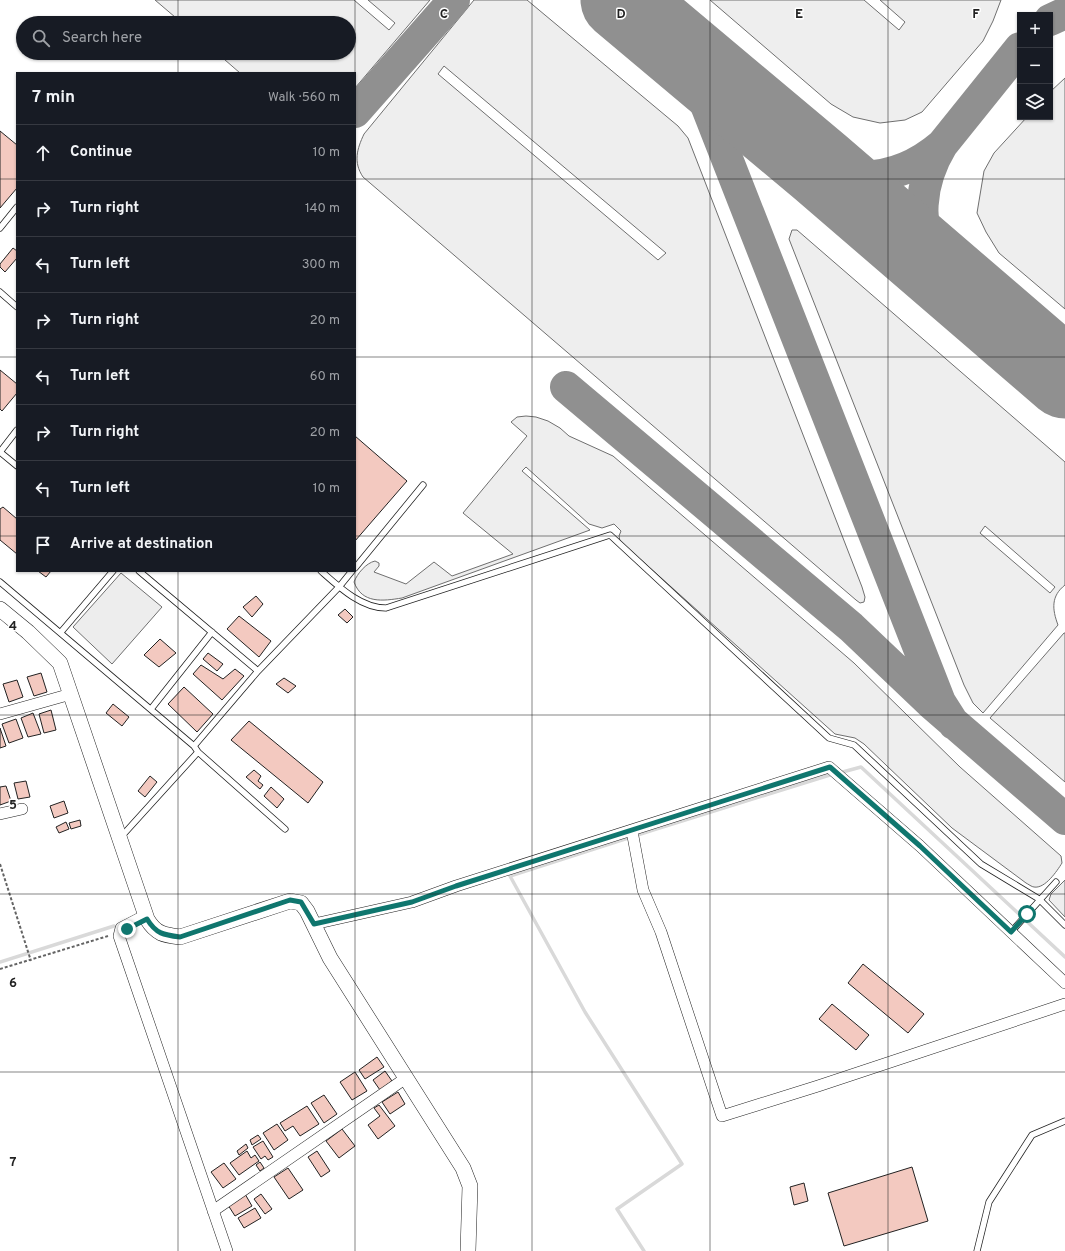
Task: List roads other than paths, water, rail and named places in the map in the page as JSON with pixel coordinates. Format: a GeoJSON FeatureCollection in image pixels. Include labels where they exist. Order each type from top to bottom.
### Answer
{"type":"FeatureCollection","features":[{"type":"Feature","properties":{"kind":"street"},"geometry":{"type":"LineString","coordinates":[[0,609],[28,632],[60,663],[146,915],[153,929],[166,935],[180,937],[290,900],[301,902],[314,924],[330,958],[463,1168],[470,1186],[468,1251]]}},
{"type":"Feature","properties":{"kind":"street"},"geometry":{"type":"LineString","coordinates":[[0,714],[71,694]]}},
{"type":"Feature","properties":{"kind":"street"},"geometry":{"type":"LineString","coordinates":[[314,924],[412,902],[456,886],[632,832],[830,767],[920,846],[1065,983]]}},
{"type":"Feature","properties":{"kind":"street"},"geometry":{"type":"LineString","coordinates":[[0,814],[22,809]]}},
{"type":"Feature","properties":{"kind":"street"},"geometry":{"type":"LineString","coordinates":[[632,832],[643,890],[661,932],[722,1116],[818,1086],[1065,1004]]}},
{"type":"Feature","properties":{"kind":"street"},"geometry":{"type":"LineString","coordinates":[[146,915],[121,928],[118,936],[227,1251]]}},
{"type":"Feature","properties":{"kind":"street"},"geometry":{"type":"LineString","coordinates":[[213,1211],[406,1078]]}},
{"type":"Feature","properties":{"kind":"lane"},"geometry":{"type":"LineString","coordinates":[[0,228],[16,208]]}},
{"type":"Feature","properties":{"kind":"lane"},"geometry":{"type":"LineString","coordinates":[[0,292],[16,305]]}},
{"type":"Feature","properties":{"kind":"lane"},"geometry":{"type":"LineString","coordinates":[[16,431],[0,452],[16,465]]}},
{"type":"Feature","properties":{"kind":"lane"},"geometry":{"type":"LineString","coordinates":[[356,567],[423,485]]}},
{"type":"Feature","properties":{"kind":"lane"},"geometry":{"type":"LineString","coordinates":[[322,572],[339,587],[375,608],[386,608],[610,535],[828,738],[854,745],[981,864],[1039,899],[1065,925]]}},
{"type":"Feature","properties":{"kind":"lane"},"geometry":{"type":"LineString","coordinates":[[61,632],[112,572]]}},
{"type":"Feature","properties":{"kind":"lane"},"geometry":{"type":"LineString","coordinates":[[140,572],[258,671]]}},
{"type":"Feature","properties":{"kind":"lane"},"geometry":{"type":"LineString","coordinates":[[194,746],[258,671],[339,587],[351,572]]}},
{"type":"Feature","properties":{"kind":"lane"},"geometry":{"type":"LineString","coordinates":[[0,582],[194,746],[198,752],[285,829]]}},
{"type":"Feature","properties":{"kind":"lane"},"geometry":{"type":"LineString","coordinates":[[151,709],[212,632]]}},
{"type":"Feature","properties":{"kind":"lane"},"geometry":{"type":"LineString","coordinates":[[120,838],[198,752]]}},
{"type":"Feature","properties":{"kind":"lane"},"geometry":{"type":"LineString","coordinates":[[1011,932],[1039,899],[1056,882]]}},
{"type":"Feature","properties":{"kind":"lane"},"geometry":{"type":"LineString","coordinates":[[977,1251],[989,1202],[1032,1135],[1065,1121]]}},
{"type":"Feature","properties":{"kind":"waterway"},"geometry":{"type":"LineString","coordinates":[[839,773],[861,767],[1065,957]]}},
{"type":"Feature","properties":{"kind":"waterway"},"geometry":{"type":"LineString","coordinates":[[644,1251],[617,1209],[682,1164],[585,1012],[510,876],[833,774]]}},
{"type":"Feature","properties":{"kind":"waterway"},"geometry":{"type":"LineString","coordinates":[[0,962],[114,926]]}}]}
